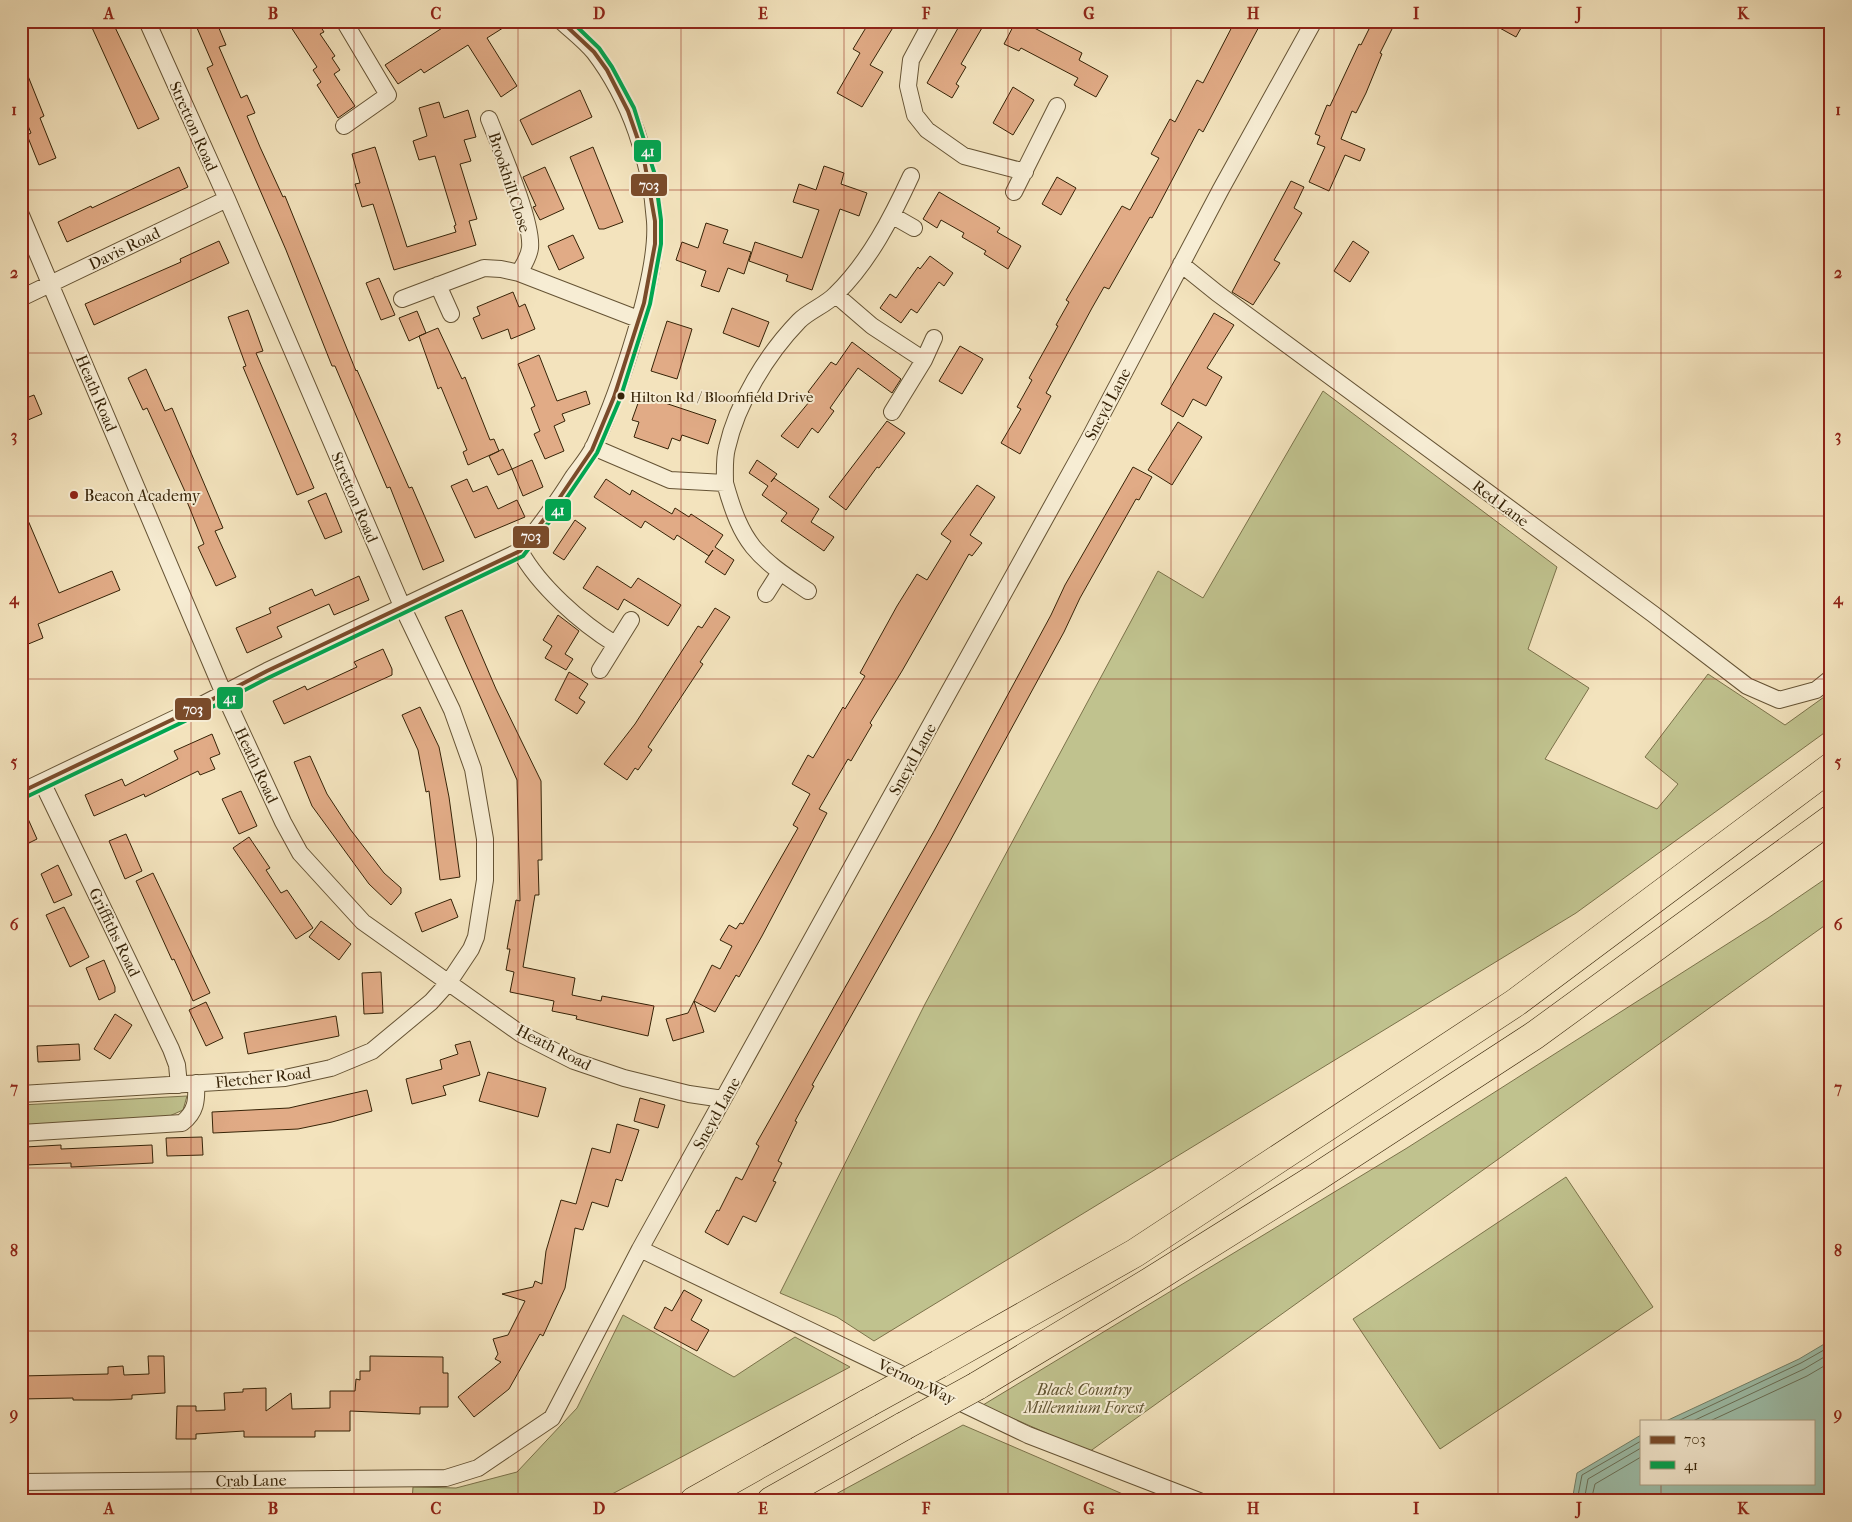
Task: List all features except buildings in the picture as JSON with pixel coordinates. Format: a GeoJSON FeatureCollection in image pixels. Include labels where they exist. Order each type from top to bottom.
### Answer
{"type":"FeatureCollection","features":[{"type":"Feature","properties":{"kind":"highway"},"geometry":{"type":"LineString","coordinates":[[694,1501],[1135,1253],[1507,1008],[1831,767]]}},
{"type":"Feature","properties":{"kind":"highway"},"geometry":{"type":"LineString","coordinates":[[771,1501],[977,1386],[1151,1281],[1309,1182],[1535,1034],[1831,819]]}},
{"type":"Feature","properties":{"kind":"street","name":"Stretton Road"},"geometry":{"type":"LineString","coordinates":[[147,21],[227,199],[402,606],[452,710],[473,770],[485,839],[485,880],[476,937],[471,949],[449,982]]}},
{"type":"Feature","properties":{"kind":"street"},"geometry":{"type":"LineString","coordinates":[[344,21],[388,95],[344,126]]}},
{"type":"Feature","properties":{"kind":"street"},"geometry":{"type":"LineString","coordinates":[[21,792],[520,550],[547,518],[593,447],[616,390],[638,319],[652,263],[655,221],[643,151],[614,80],[593,50],[561,21]]}},
{"type":"Feature","properties":{"kind":"street"},"geometry":{"type":"LineString","coordinates":[[932,21],[911,60],[908,86],[915,115],[927,130],[964,156],[1025,172]]}},
{"type":"Feature","properties":{"kind":"street","name":"Sneyd Lane"},"geometry":{"type":"LineString","coordinates":[[478,1468],[552,1418],[640,1249],[1088,441],[1181,264],[1314,21]]}},
{"type":"Feature","properties":{"kind":"street"},"geometry":{"type":"LineString","coordinates":[[1014,192],[1057,106]]}},
{"type":"Feature","properties":{"kind":"street","name":"Brookhill Close"},"geometry":{"type":"LineString","coordinates":[[489,119],[528,228],[530,249],[519,273]]}},
{"type":"Feature","properties":{"kind":"street"},"geometry":{"type":"LineString","coordinates":[[808,591],[764,561],[740,529],[725,483],[726,450],[738,413],[762,369],[799,321],[836,295],[861,264],[893,216],[912,176]]}},
{"type":"Feature","properties":{"kind":"street","name":"Davis Road"},"geometry":{"type":"LineString","coordinates":[[21,298],[227,199]]}},
{"type":"Feature","properties":{"kind":"street","name":"Heath Road"},"geometry":{"type":"LineString","coordinates":[[21,215],[224,694],[283,822],[300,853],[364,922],[521,1034],[574,1061],[624,1078],[689,1094],[723,1100]]}},
{"type":"Feature","properties":{"kind":"street"},"geometry":{"type":"LineString","coordinates":[[893,216],[914,228]]}},
{"type":"Feature","properties":{"kind":"street","name":"Red Lane"},"geometry":{"type":"LineString","coordinates":[[1181,264],[1217,293],[1653,614],[1747,686],[1779,700],[1816,690],[1831,678]]}},
{"type":"Feature","properties":{"kind":"street"},"geometry":{"type":"LineString","coordinates":[[402,299],[484,268],[500,269],[519,273],[638,319]]}},
{"type":"Feature","properties":{"kind":"street"},"geometry":{"type":"LineString","coordinates":[[438,285],[451,314]]}},
{"type":"Feature","properties":{"kind":"street"},"geometry":{"type":"LineString","coordinates":[[836,295],[872,326],[924,360]]}},
{"type":"Feature","properties":{"kind":"street"},"geometry":{"type":"LineString","coordinates":[[892,412],[924,360],[934,338]]}},
{"type":"Feature","properties":{"kind":"street"},"geometry":{"type":"LineString","coordinates":[[593,447],[670,480],[725,483]]}},
{"type":"Feature","properties":{"kind":"street"},"geometry":{"type":"LineString","coordinates":[[520,550],[529,567],[552,592],[594,632],[615,644]]}},
{"type":"Feature","properties":{"kind":"street"},"geometry":{"type":"LineString","coordinates":[[766,594],[780,572]]}},
{"type":"Feature","properties":{"kind":"street"},"geometry":{"type":"LineString","coordinates":[[600,670],[631,620]]}},
{"type":"Feature","properties":{"kind":"street","name":"Griffiths Road"},"geometry":{"type":"LineString","coordinates":[[42,782],[171,1048],[177,1064],[179,1084]]}},
{"type":"Feature","properties":{"kind":"street","name":"Fletcher Road"},"geometry":{"type":"LineString","coordinates":[[21,1094],[285,1078],[331,1068],[372,1051],[397,1032],[449,982]]}},
{"type":"Feature","properties":{"kind":"street","name":"Fletcher Road"},"geometry":{"type":"LineString","coordinates":[[21,1133],[182,1123],[192,1115],[196,1104],[196,1083]]}},
{"type":"Feature","properties":{"kind":"street","name":"Vernon Way"},"geometry":{"type":"LineString","coordinates":[[640,1249],[1028,1435],[1200,1501]]}},
{"type":"Feature","properties":{"kind":"street","name":"Crab Lane"},"geometry":{"type":"LineString","coordinates":[[21,1482],[446,1478],[478,1468]]}},
{"type":"Feature","properties":{"kind":"green space"},"geometry":{"type":"Polygon","coordinates":[[[1323,391],[1557,567],[1528,649],[1589,688],[1545,759],[1657,809],[1678,784],[1645,757],[1708,674],[1785,725],[1831,692],[1831,728],[1576,913],[874,1341],[837,1317],[780,1293],[925,1004],[1158,571],[1203,598],[1323,391]]]}},
{"type":"Feature","properties":{"kind":"green space","name":"Black Country Millennium Forest"},"geometry":{"type":"Polygon","coordinates":[[[1831,875],[1831,921],[1089,1452],[983,1405],[1407,1148],[1768,918],[1831,875]]]}},
{"type":"Feature","properties":{"kind":"green space"},"geometry":{"type":"Polygon","coordinates":[[[187,1096],[183,1110],[165,1118],[21,1125],[21,1105],[187,1096]]]}},
{"type":"Feature","properties":{"kind":"green space"},"geometry":{"type":"Polygon","coordinates":[[[1566,1177],[1653,1307],[1440,1449],[1353,1319],[1566,1177]]]}},
{"type":"Feature","properties":{"kind":"green space"},"geometry":{"type":"Polygon","coordinates":[[[623,1315],[734,1377],[795,1337],[850,1367],[599,1501],[412,1501],[413,1487],[456,1488],[517,1472],[577,1408],[623,1315]]]}},
{"type":"Feature","properties":{"kind":"green space","name":"Black Country Millennium Forest"},"geometry":{"type":"Polygon","coordinates":[[[963,1425],[1139,1501],[823,1501],[963,1425]]]}},
{"type":"Feature","properties":{"kind":"water"},"geometry":{"type":"Polygon","coordinates":[[[1831,1340],[1831,1501],[1572,1501],[1577,1473],[1640,1436],[1640,1484],[1814,1484],[1814,1420],[1668,1420],[1799,1359],[1831,1340]]]}},
{"type":"Feature","properties":{"kind":"transit line","name":"703"},"geometry":{"type":"LineString","coordinates":[[21,792],[182,715],[267,671],[520,551],[554,506],[592,450],[614,397],[644,303],[655,244],[655,221],[643,154],[628,111],[607,70],[594,52],[561,21]]}},
{"type":"Feature","properties":{"kind":"transit line","name":"41"},"geometry":{"type":"LineString","coordinates":[[24,798],[185,721],[270,677],[523,556],[559,509],[597,453],[620,399],[650,304],[661,244],[661,220],[655,175],[634,108],[612,67],[599,48],[571,21]]}},
{"type":"Feature","properties":{"kind":"place","name":"Hilton Rd / Bloomfield Drive"},"geometry":{"type":"Point","coordinates":[621,396]}},
{"type":"Feature","properties":{"kind":"place","name":"Beacon Academy"},"geometry":{"type":"Point","coordinates":[74,495]}}]}
